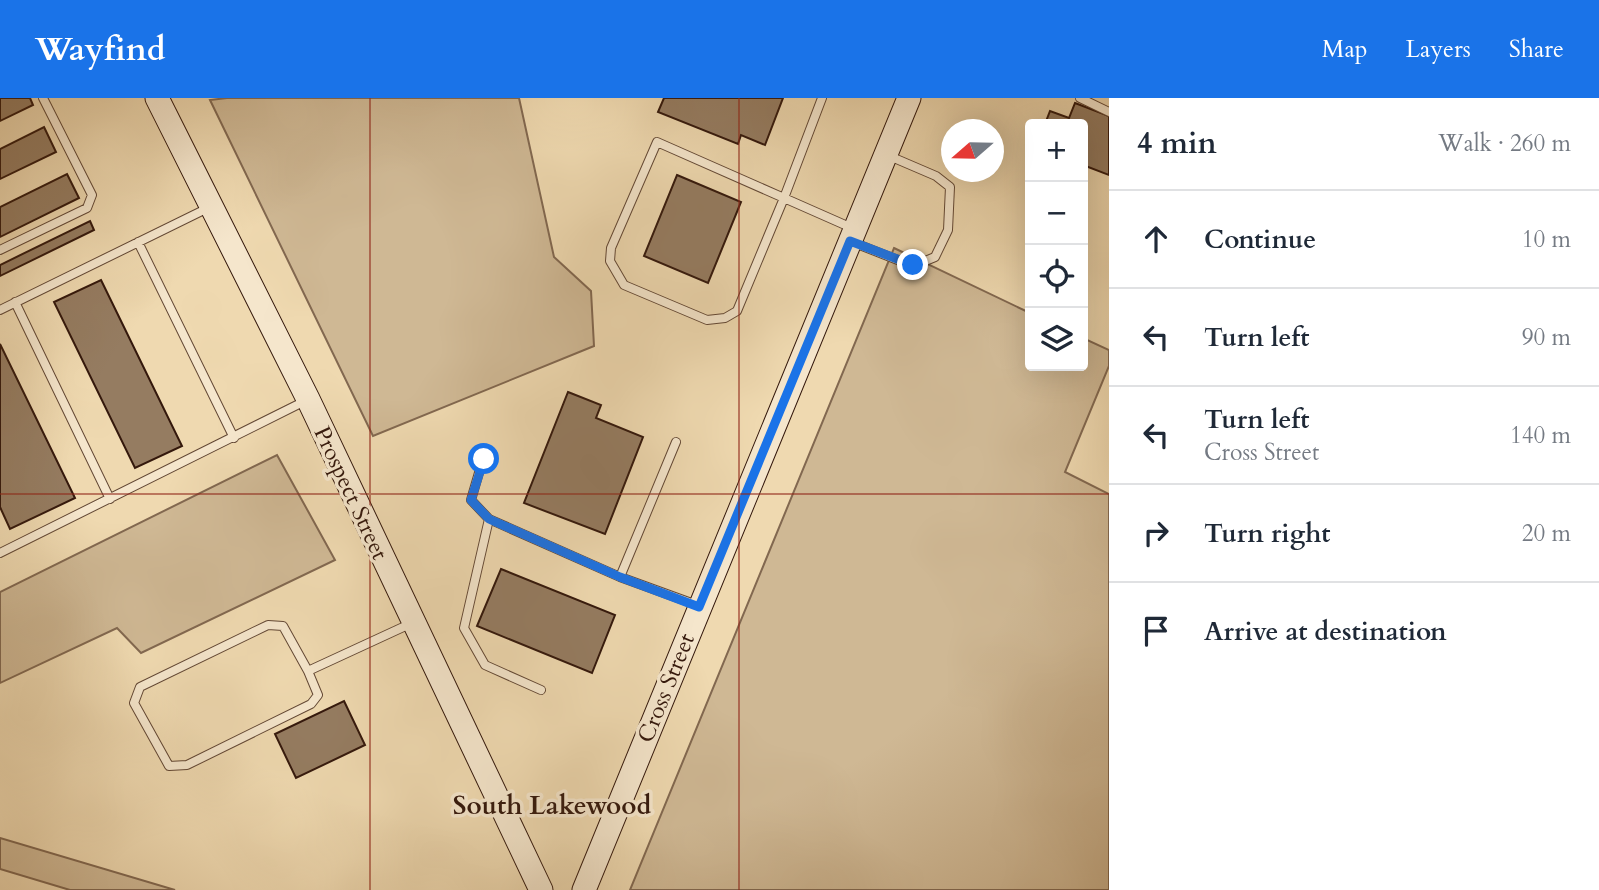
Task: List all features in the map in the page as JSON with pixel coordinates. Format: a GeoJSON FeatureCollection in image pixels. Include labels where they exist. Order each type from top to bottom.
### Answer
{"type":"FeatureCollection","features":[{"type":"Feature","properties":{"kind":"street","name":"Prospect Street"},"geometry":{"type":"LineString","coordinates":[[157,98],[307,399],[541,890]]}},
{"type":"Feature","properties":{"kind":"street","name":"Cross Street"},"geometry":{"type":"LineString","coordinates":[[584,890],[909,98]]}},
{"type":"Feature","properties":{"kind":"lane"},"geometry":{"type":"LineString","coordinates":[[0,250],[87,208],[92,195],[43,98]]}},
{"type":"Feature","properties":{"kind":"lane"},"geometry":{"type":"LineString","coordinates":[[822,98],[784,198],[737,311],[724,318],[707,320],[624,285],[610,261],[611,248],[657,142],[784,198],[913,265],[934,257],[948,230],[950,187],[936,176],[886,154]]}},
{"type":"Feature","properties":{"kind":"lane"},"geometry":{"type":"LineString","coordinates":[[1080,98],[1109,112]]}},
{"type":"Feature","properties":{"kind":"lane"},"geometry":{"type":"LineString","coordinates":[[0,310],[211,206]]}},
{"type":"Feature","properties":{"kind":"lane"},"geometry":{"type":"LineString","coordinates":[[138,242],[234,438]]}},
{"type":"Feature","properties":{"kind":"lane"},"geometry":{"type":"LineString","coordinates":[[15,302],[110,499]]}},
{"type":"Feature","properties":{"kind":"lane"},"geometry":{"type":"LineString","coordinates":[[0,553],[234,438],[307,399]]}},
{"type":"Feature","properties":{"kind":"lane"},"geometry":{"type":"LineString","coordinates":[[620,577],[676,442]]}},
{"type":"Feature","properties":{"kind":"lane"},"geometry":{"type":"LineString","coordinates":[[484,459],[471,500],[489,519],[620,577],[699,607]]}},
{"type":"Feature","properties":{"kind":"lane"},"geometry":{"type":"LineString","coordinates":[[489,519],[464,628],[485,665],[541,690]]}},
{"type":"Feature","properties":{"kind":"lane"},"geometry":{"type":"LineString","coordinates":[[308,671],[412,623]]}},
{"type":"Feature","properties":{"kind":"lane"},"geometry":{"type":"LineString","coordinates":[[268,625],[283,626],[308,671],[318,695],[310,704],[187,765],[169,766],[134,704],[139,687],[268,625]]}},
{"type":"Feature","properties":{"kind":"shaded area"},"geometry":{"type":"Polygon","coordinates":[[[519,98],[554,257],[591,291],[594,346],[373,436],[210,100],[519,98]]]}},
{"type":"Feature","properties":{"kind":"shaded area"},"geometry":{"type":"Polygon","coordinates":[[[894,248],[1025,311],[1025,371],[1088,371],[1088,340],[1109,350],[1109,366],[1065,472],[1109,494],[1109,890],[630,890],[894,248]]]}},
{"type":"Feature","properties":{"kind":"shaded area"},"geometry":{"type":"Polygon","coordinates":[[[277,455],[335,560],[141,653],[117,628],[0,683],[0,592],[277,455]]]}},
{"type":"Feature","properties":{"kind":"shaded area"},"geometry":{"type":"Polygon","coordinates":[[[0,838],[175,890],[70,890],[0,869],[0,838]]]}},
{"type":"Feature","properties":{"kind":"building"},"geometry":{"type":"Polygon","coordinates":[[[0,98],[30,98],[33,105],[0,121],[0,98]]]}},
{"type":"Feature","properties":{"kind":"building"},"geometry":{"type":"Polygon","coordinates":[[[664,98],[783,98],[765,145],[741,135],[738,144],[658,112],[664,98]]]}},
{"type":"Feature","properties":{"kind":"building"},"geometry":{"type":"Polygon","coordinates":[[[1075,103],[1109,116],[1109,175],[1088,167],[1088,119],[1047,119],[1050,111],[1069,118],[1075,103]]]}},
{"type":"Feature","properties":{"kind":"building"},"geometry":{"type":"Polygon","coordinates":[[[44,127],[56,152],[0,179],[0,149],[44,127]]]}},
{"type":"Feature","properties":{"kind":"building"},"geometry":{"type":"Polygon","coordinates":[[[67,174],[79,198],[0,237],[0,207],[67,174]]]}},
{"type":"Feature","properties":{"kind":"building"},"geometry":{"type":"Polygon","coordinates":[[[677,175],[741,202],[708,283],[644,256],[677,175]]]}},
{"type":"Feature","properties":{"kind":"building"},"geometry":{"type":"Polygon","coordinates":[[[90,221],[94,230],[0,276],[0,265],[90,221]]]}},
{"type":"Feature","properties":{"kind":"building"},"geometry":{"type":"Polygon","coordinates":[[[101,280],[182,446],[135,468],[54,302],[101,280]]]}},
{"type":"Feature","properties":{"kind":"building"},"geometry":{"type":"Polygon","coordinates":[[[0,344],[75,498],[10,529],[0,507],[0,344]]]}},
{"type":"Feature","properties":{"kind":"building"},"geometry":{"type":"Polygon","coordinates":[[[568,392],[601,405],[596,418],[643,437],[605,534],[524,503],[568,392]]]}},
{"type":"Feature","properties":{"kind":"building"},"geometry":{"type":"Polygon","coordinates":[[[501,569],[615,615],[592,673],[477,626],[501,569]]]}},
{"type":"Feature","properties":{"kind":"building"},"geometry":{"type":"Polygon","coordinates":[[[344,701],[365,745],[296,778],[275,734],[344,701]]]}},
{"type":"Feature","properties":{"kind":"district","name":"South Lakewood"},"geometry":{"type":"Point","coordinates":[552,805]}},
{"type":"Feature","properties":{"kind":"route"},"geometry":{"type":"LineString","coordinates":[[484,459],[471,500],[489,519],[620,577],[699,607],[850,241],[913,265]]}}]}
